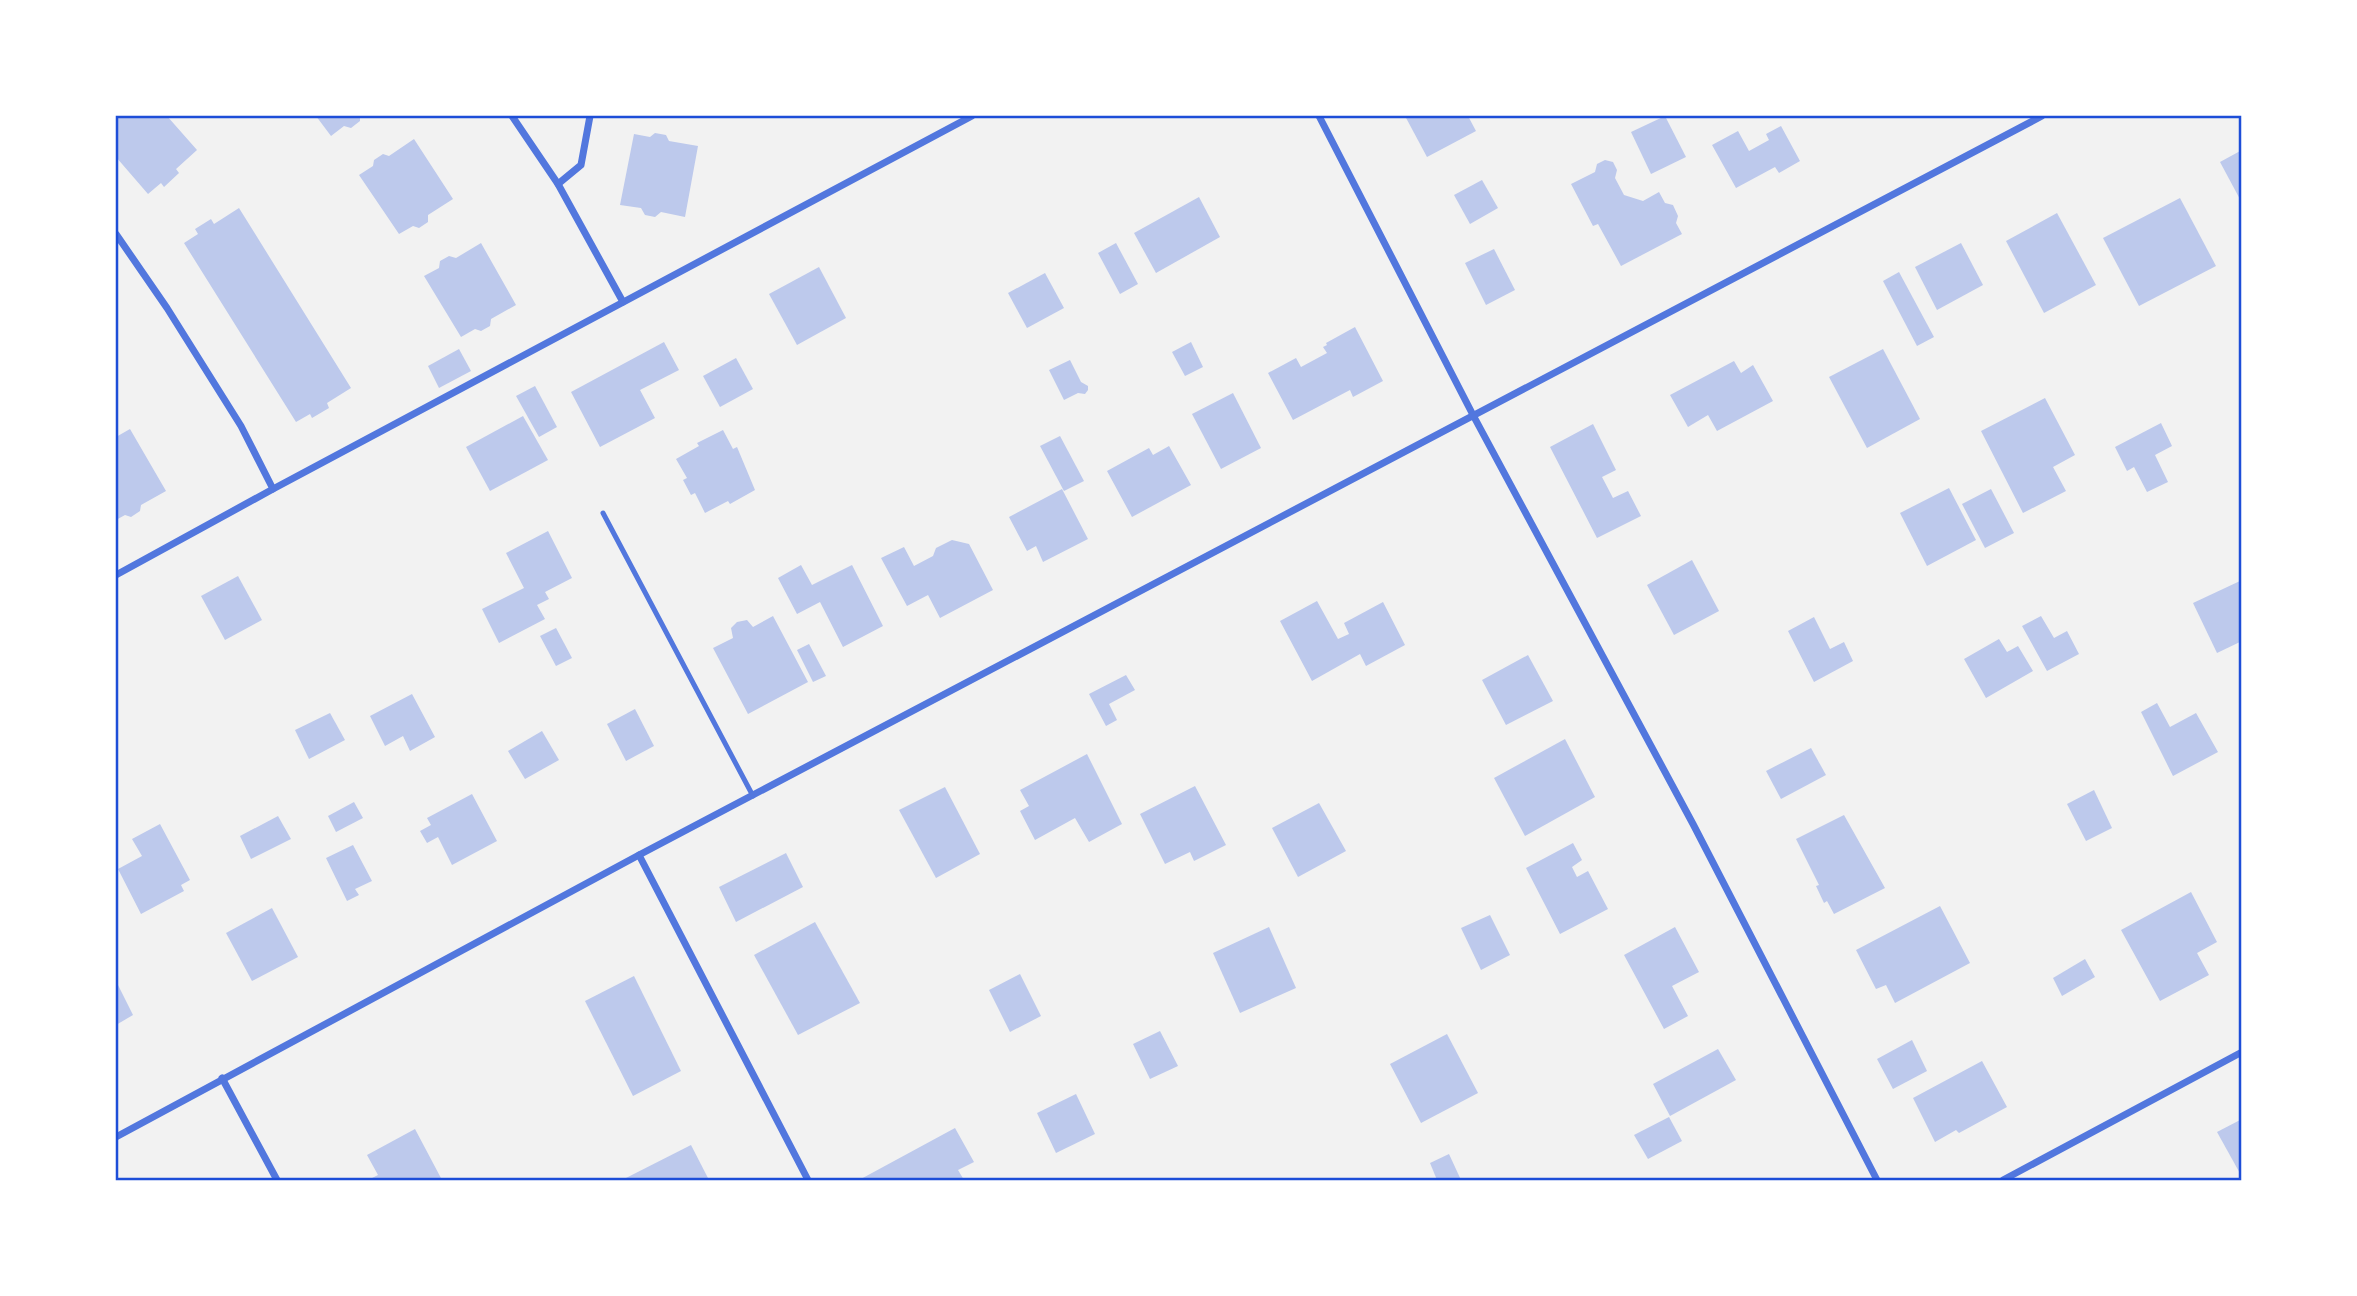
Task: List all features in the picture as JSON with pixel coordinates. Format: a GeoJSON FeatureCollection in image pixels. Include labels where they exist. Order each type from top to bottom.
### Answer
{"type":"FeatureCollection","features":[{"type":"Feature","properties":{"kind":"street"},"geometry":{"type":"LineString","coordinates":[[512,116],[558,184],[623,302]]}},
{"type":"Feature","properties":{"kind":"street"},"geometry":{"type":"LineString","coordinates":[[558,184],[581,165],[590,116]]}},
{"type":"Feature","properties":{"kind":"street"},"geometry":{"type":"LineString","coordinates":[[116,575],[972,116]]}},
{"type":"Feature","properties":{"kind":"street"},"geometry":{"type":"LineString","coordinates":[[1319,116],[1473,415],[1693,824],[1877,1181]]}},
{"type":"Feature","properties":{"kind":"street"},"geometry":{"type":"LineString","coordinates":[[116,1137],[639,855],[2042,116]]}},
{"type":"Feature","properties":{"kind":"street"},"geometry":{"type":"LineString","coordinates":[[116,234],[167,308],[241,426],[272,489]]}},
{"type":"Feature","properties":{"kind":"street"},"geometry":{"type":"LineString","coordinates":[[639,855],[808,1181]]}},
{"type":"Feature","properties":{"kind":"street"},"geometry":{"type":"LineString","coordinates":[[2003,1181],[2242,1052]]}},
{"type":"Feature","properties":{"kind":"street"},"geometry":{"type":"LineString","coordinates":[[222,1078],[277,1181]]}},
{"type":"Feature","properties":{"kind":"lane"},"geometry":{"type":"LineString","coordinates":[[603,513],[753,796]]}},
{"type":"Feature","properties":{"kind":"building"},"geometry":{"type":"Polygon","coordinates":[[[116,116],[167,116],[197,150],[176,169],[179,173],[164,187],[161,183],[148,194],[116,157],[116,116]]]}},
{"type":"Feature","properties":{"kind":"building"},"geometry":{"type":"Polygon","coordinates":[[[316,116],[360,116],[360,121],[351,128],[344,126],[331,136],[316,116]]]}},
{"type":"Feature","properties":{"kind":"building"},"geometry":{"type":"Polygon","coordinates":[[[1405,116],[1468,116],[1476,131],[1427,157],[1405,116]]]}},
{"type":"Feature","properties":{"kind":"building"},"geometry":{"type":"Polygon","coordinates":[[[1665,116],[1686,157],[1651,174],[1631,132],[1665,116]]]}},
{"type":"Feature","properties":{"kind":"building"},"geometry":{"type":"Polygon","coordinates":[[[1781,126],[1800,161],[1779,173],[1775,167],[1736,188],[1712,145],[1738,131],[1749,151],[1769,140],[1766,134],[1781,126]]]}},
{"type":"Feature","properties":{"kind":"building"},"geometry":{"type":"Polygon","coordinates":[[[655,133],[666,135],[669,141],[698,146],[685,217],[661,212],[655,217],[645,215],[641,208],[620,205],[634,134],[650,137],[655,133]]]}},
{"type":"Feature","properties":{"kind":"building"},"geometry":{"type":"Polygon","coordinates":[[[414,139],[453,199],[428,215],[428,222],[419,228],[413,226],[399,234],[359,175],[373,166],[374,160],[383,154],[389,156],[414,139]]]}},
{"type":"Feature","properties":{"kind":"building"},"geometry":{"type":"Polygon","coordinates":[[[2242,150],[2242,203],[2220,162],[2242,150]]]}},
{"type":"Feature","properties":{"kind":"building"},"geometry":{"type":"Polygon","coordinates":[[[1605,160],[1613,162],[1617,170],[1615,178],[1624,195],[1643,201],[1659,192],[1665,203],[1673,205],[1678,216],[1676,223],[1682,234],[1621,266],[1598,224],[1593,226],[1571,184],[1595,172],[1597,164],[1605,160]]]}},
{"type":"Feature","properties":{"kind":"building"},"geometry":{"type":"Polygon","coordinates":[[[1482,180],[1498,208],[1470,224],[1454,195],[1482,180]]]}},
{"type":"Feature","properties":{"kind":"building"},"geometry":{"type":"Polygon","coordinates":[[[1199,197],[1220,237],[1156,273],[1134,233],[1199,197]]]}},
{"type":"Feature","properties":{"kind":"building"},"geometry":{"type":"Polygon","coordinates":[[[2180,198],[2216,266],[2139,306],[2103,238],[2180,198]]]}},
{"type":"Feature","properties":{"kind":"building"},"geometry":{"type":"Polygon","coordinates":[[[239,208],[351,388],[327,403],[329,408],[312,418],[310,414],[296,422],[184,243],[198,234],[195,229],[211,219],[214,224],[239,208]]]}},
{"type":"Feature","properties":{"kind":"building"},"geometry":{"type":"Polygon","coordinates":[[[2057,213],[2096,285],[2044,313],[2006,241],[2057,213]]]}},
{"type":"Feature","properties":{"kind":"building"},"geometry":{"type":"Polygon","coordinates":[[[481,243],[516,305],[491,319],[490,326],[481,331],[475,329],[461,337],[424,276],[439,268],[440,261],[449,256],[456,258],[481,243]]]}},
{"type":"Feature","properties":{"kind":"building"},"geometry":{"type":"Polygon","coordinates":[[[1116,243],[1138,284],[1120,294],[1098,253],[1116,243]]]}},
{"type":"Feature","properties":{"kind":"building"},"geometry":{"type":"Polygon","coordinates":[[[1961,243],[1983,285],[1937,310],[1915,267],[1961,243]]]}},
{"type":"Feature","properties":{"kind":"building"},"geometry":{"type":"Polygon","coordinates":[[[1494,249],[1515,290],[1486,305],[1465,263],[1494,249]]]}},
{"type":"Feature","properties":{"kind":"building"},"geometry":{"type":"Polygon","coordinates":[[[819,267],[846,318],[797,345],[769,294],[819,267]]]}},
{"type":"Feature","properties":{"kind":"building"},"geometry":{"type":"Polygon","coordinates":[[[1899,272],[1934,337],[1917,346],[1883,281],[1899,272]]]}},
{"type":"Feature","properties":{"kind":"building"},"geometry":{"type":"Polygon","coordinates":[[[1045,273],[1064,308],[1027,328],[1008,293],[1045,273]]]}},
{"type":"Feature","properties":{"kind":"building"},"geometry":{"type":"Polygon","coordinates":[[[1355,327],[1383,381],[1353,397],[1350,390],[1293,420],[1268,373],[1296,358],[1301,367],[1327,353],[1323,347],[1326,343],[1355,327]]]}},
{"type":"Feature","properties":{"kind":"building"},"geometry":{"type":"Polygon","coordinates":[[[664,342],[679,370],[640,390],[655,418],[600,447],[571,392],[664,342]]]}},
{"type":"Feature","properties":{"kind":"building"},"geometry":{"type":"Polygon","coordinates":[[[1191,342],[1203,367],[1185,376],[1172,352],[1191,342]]]}},
{"type":"Feature","properties":{"kind":"building"},"geometry":{"type":"Polygon","coordinates":[[[459,349],[471,371],[439,388],[428,366],[459,349]]]}},
{"type":"Feature","properties":{"kind":"building"},"geometry":{"type":"Polygon","coordinates":[[[1883,349],[1920,419],[1867,448],[1829,377],[1883,349]]]}},
{"type":"Feature","properties":{"kind":"building"},"geometry":{"type":"Polygon","coordinates":[[[736,358],[753,389],[720,407],[703,376],[736,358]]]}},
{"type":"Feature","properties":{"kind":"building"},"geometry":{"type":"Polygon","coordinates":[[[1070,360],[1088,390],[1085,394],[1078,393],[1064,400],[1049,370],[1070,360]]]}},
{"type":"Feature","properties":{"kind":"building"},"geometry":{"type":"Polygon","coordinates":[[[1734,361],[1741,373],[1753,365],[1773,401],[1717,431],[1708,415],[1688,427],[1670,395],[1734,361]]]}},
{"type":"Feature","properties":{"kind":"building"},"geometry":{"type":"Polygon","coordinates":[[[535,386],[557,427],[539,437],[516,396],[535,386]]]}},
{"type":"Feature","properties":{"kind":"building"},"geometry":{"type":"Polygon","coordinates":[[[1233,393],[1261,448],[1221,469],[1192,414],[1233,393]]]}},
{"type":"Feature","properties":{"kind":"building"},"geometry":{"type":"Polygon","coordinates":[[[2045,398],[2075,455],[2053,467],[2066,491],[2023,513],[1981,431],[2045,398]]]}},
{"type":"Feature","properties":{"kind":"building"},"geometry":{"type":"Polygon","coordinates":[[[523,416],[548,460],[490,491],[466,447],[523,416]]]}},
{"type":"Feature","properties":{"kind":"building"},"geometry":{"type":"Polygon","coordinates":[[[2161,423],[2172,446],[2155,455],[2168,482],[2147,492],[2134,467],[2127,471],[2115,447],[2161,423]]]}},
{"type":"Feature","properties":{"kind":"building"},"geometry":{"type":"Polygon","coordinates":[[[1593,424],[1616,470],[1602,477],[1613,498],[1628,491],[1641,516],[1597,538],[1550,447],[1593,424]]]}},
{"type":"Feature","properties":{"kind":"building"},"geometry":{"type":"Polygon","coordinates":[[[130,429],[166,491],[141,505],[140,511],[131,517],[125,515],[116,520],[116,437],[130,429]]]}},
{"type":"Feature","properties":{"kind":"building"},"geometry":{"type":"Polygon","coordinates":[[[723,430],[733,449],[737,447],[755,490],[730,504],[728,501],[705,513],[695,493],[691,495],[683,480],[687,478],[676,459],[699,446],[697,443],[723,430]]]}},
{"type":"Feature","properties":{"kind":"building"},"geometry":{"type":"Polygon","coordinates":[[[1060,436],[1084,481],[1064,491],[1040,446],[1060,436]]]}},
{"type":"Feature","properties":{"kind":"building"},"geometry":{"type":"Polygon","coordinates":[[[1169,446],[1191,485],[1132,517],[1107,471],[1149,448],[1153,455],[1169,446]]]}},
{"type":"Feature","properties":{"kind":"building"},"geometry":{"type":"Polygon","coordinates":[[[1949,488],[1976,540],[1927,566],[1900,513],[1949,488]]]}},
{"type":"Feature","properties":{"kind":"building"},"geometry":{"type":"Polygon","coordinates":[[[1062,489],[1088,539],[1043,562],[1036,546],[1027,551],[1009,517],[1062,489]]]}},
{"type":"Feature","properties":{"kind":"building"},"geometry":{"type":"Polygon","coordinates":[[[1991,489],[2014,533],[1985,548],[1962,504],[1991,489]]]}},
{"type":"Feature","properties":{"kind":"building"},"geometry":{"type":"Polygon","coordinates":[[[548,531],[572,578],[545,592],[549,599],[537,605],[545,619],[499,643],[482,609],[524,588],[506,553],[548,531]]]}},
{"type":"Feature","properties":{"kind":"building"},"geometry":{"type":"Polygon","coordinates":[[[952,540],[969,544],[993,590],[940,618],[928,595],[907,606],[881,558],[904,547],[914,566],[933,556],[936,548],[952,540]]]}},
{"type":"Feature","properties":{"kind":"building"},"geometry":{"type":"Polygon","coordinates":[[[1692,560],[1719,611],[1674,635],[1647,585],[1692,560]]]}},
{"type":"Feature","properties":{"kind":"building"},"geometry":{"type":"Polygon","coordinates":[[[801,565],[812,585],[852,565],[883,626],[843,647],[820,602],[797,614],[778,578],[801,565]]]}},
{"type":"Feature","properties":{"kind":"building"},"geometry":{"type":"Polygon","coordinates":[[[238,576],[262,620],[225,640],[201,596],[238,576]]]}},
{"type":"Feature","properties":{"kind":"building"},"geometry":{"type":"Polygon","coordinates":[[[2240,581],[2242,641],[2217,653],[2193,603],[2240,581]]]}},
{"type":"Feature","properties":{"kind":"building"},"geometry":{"type":"Polygon","coordinates":[[[1317,601],[1338,639],[1349,634],[1344,623],[1383,602],[1405,645],[1366,666],[1360,654],[1312,681],[1280,621],[1317,601]]]}},
{"type":"Feature","properties":{"kind":"building"},"geometry":{"type":"Polygon","coordinates":[[[773,616],[808,682],[748,714],[713,648],[733,638],[731,628],[737,622],[747,620],[753,627],[773,616]]]}},
{"type":"Feature","properties":{"kind":"building"},"geometry":{"type":"Polygon","coordinates":[[[2041,616],[2054,638],[2067,631],[2079,654],[2047,671],[2022,626],[2041,616]]]}},
{"type":"Feature","properties":{"kind":"building"},"geometry":{"type":"Polygon","coordinates":[[[1814,617],[1830,649],[1844,642],[1853,661],[1814,682],[1788,631],[1814,617]]]}},
{"type":"Feature","properties":{"kind":"building"},"geometry":{"type":"Polygon","coordinates":[[[556,628],[572,658],[556,666],[540,636],[556,628]]]}},
{"type":"Feature","properties":{"kind":"building"},"geometry":{"type":"Polygon","coordinates":[[[1999,639],[2007,652],[2018,646],[2033,671],[1986,698],[1964,659],[1999,639]]]}},
{"type":"Feature","properties":{"kind":"building"},"geometry":{"type":"Polygon","coordinates":[[[809,644],[826,676],[813,682],[797,650],[809,644]]]}},
{"type":"Feature","properties":{"kind":"building"},"geometry":{"type":"Polygon","coordinates":[[[1528,655],[1553,701],[1506,725],[1482,680],[1528,655]]]}},
{"type":"Feature","properties":{"kind":"building"},"geometry":{"type":"Polygon","coordinates":[[[1126,675],[1135,690],[1109,704],[1117,720],[1106,726],[1089,694],[1126,675]]]}},
{"type":"Feature","properties":{"kind":"building"},"geometry":{"type":"Polygon","coordinates":[[[412,694],[435,737],[410,751],[403,736],[385,746],[370,716],[412,694]]]}},
{"type":"Feature","properties":{"kind":"building"},"geometry":{"type":"Polygon","coordinates":[[[2157,703],[2170,727],[2196,713],[2218,752],[2173,776],[2141,712],[2157,703]]]}},
{"type":"Feature","properties":{"kind":"building"},"geometry":{"type":"Polygon","coordinates":[[[635,709],[654,746],[626,761],[607,724],[635,709]]]}},
{"type":"Feature","properties":{"kind":"building"},"geometry":{"type":"Polygon","coordinates":[[[330,713],[345,740],[309,759],[295,730],[330,713]]]}},
{"type":"Feature","properties":{"kind":"building"},"geometry":{"type":"Polygon","coordinates":[[[542,731],[559,760],[525,779],[508,751],[542,731]]]}},
{"type":"Feature","properties":{"kind":"building"},"geometry":{"type":"Polygon","coordinates":[[[1565,739],[1595,797],[1525,836],[1494,778],[1565,739]]]}},
{"type":"Feature","properties":{"kind":"building"},"geometry":{"type":"Polygon","coordinates":[[[1811,748],[1826,775],[1781,799],[1766,771],[1811,748]]]}},
{"type":"Feature","properties":{"kind":"building"},"geometry":{"type":"Polygon","coordinates":[[[1087,754],[1122,824],[1089,842],[1075,818],[1035,840],[1020,811],[1029,806],[1020,790],[1087,754]]]}},
{"type":"Feature","properties":{"kind":"building"},"geometry":{"type":"Polygon","coordinates":[[[1195,786],[1226,845],[1194,861],[1190,852],[1165,864],[1140,814],[1195,786]]]}},
{"type":"Feature","properties":{"kind":"building"},"geometry":{"type":"Polygon","coordinates":[[[945,787],[980,854],[936,878],[899,810],[945,787]]]}},
{"type":"Feature","properties":{"kind":"building"},"geometry":{"type":"Polygon","coordinates":[[[2094,790],[2112,828],[2086,841],[2067,804],[2094,790]]]}},
{"type":"Feature","properties":{"kind":"building"},"geometry":{"type":"Polygon","coordinates":[[[472,794],[497,841],[452,865],[438,837],[427,843],[420,831],[431,825],[427,818],[472,794]]]}},
{"type":"Feature","properties":{"kind":"building"},"geometry":{"type":"Polygon","coordinates":[[[354,802],[363,818],[336,832],[328,816],[354,802]]]}},
{"type":"Feature","properties":{"kind":"building"},"geometry":{"type":"Polygon","coordinates":[[[1319,803],[1346,851],[1298,877],[1272,828],[1319,803]]]}},
{"type":"Feature","properties":{"kind":"building"},"geometry":{"type":"Polygon","coordinates":[[[1844,815],[1885,888],[1834,914],[1827,901],[1824,903],[1816,886],[1819,885],[1796,839],[1844,815]]]}},
{"type":"Feature","properties":{"kind":"building"},"geometry":{"type":"Polygon","coordinates":[[[278,816],[291,839],[251,859],[240,836],[278,816]]]}},
{"type":"Feature","properties":{"kind":"building"},"geometry":{"type":"Polygon","coordinates":[[[160,824],[190,880],[181,885],[184,891],[141,914],[118,869],[142,856],[132,839],[160,824]]]}},
{"type":"Feature","properties":{"kind":"building"},"geometry":{"type":"Polygon","coordinates":[[[1573,843],[1582,860],[1572,867],[1577,877],[1588,871],[1608,909],[1560,934],[1526,868],[1573,843]]]}},
{"type":"Feature","properties":{"kind":"building"},"geometry":{"type":"Polygon","coordinates":[[[353,845],[372,881],[355,889],[359,895],[347,901],[326,858],[353,845]]]}},
{"type":"Feature","properties":{"kind":"building"},"geometry":{"type":"Polygon","coordinates":[[[786,853],[803,887],[736,922],[719,887],[786,853]]]}},
{"type":"Feature","properties":{"kind":"building"},"geometry":{"type":"Polygon","coordinates":[[[2191,892],[2217,942],[2197,953],[2209,975],[2160,1001],[2121,930],[2191,892]]]}},
{"type":"Feature","properties":{"kind":"building"},"geometry":{"type":"Polygon","coordinates":[[[1940,906],[1970,963],[1895,1003],[1886,985],[1876,989],[1856,950],[1940,906]]]}},
{"type":"Feature","properties":{"kind":"building"},"geometry":{"type":"Polygon","coordinates":[[[272,908],[298,957],[252,981],[226,933],[272,908]]]}},
{"type":"Feature","properties":{"kind":"building"},"geometry":{"type":"Polygon","coordinates":[[[1490,915],[1510,955],[1481,970],[1461,928],[1490,915]]]}},
{"type":"Feature","properties":{"kind":"building"},"geometry":{"type":"Polygon","coordinates":[[[815,922],[860,1003],[798,1035],[754,955],[815,922]]]}},
{"type":"Feature","properties":{"kind":"building"},"geometry":{"type":"Polygon","coordinates":[[[1269,927],[1296,988],[1240,1013],[1213,953],[1269,927]]]}},
{"type":"Feature","properties":{"kind":"building"},"geometry":{"type":"Polygon","coordinates":[[[1675,927],[1699,972],[1672,986],[1688,1016],[1664,1029],[1624,955],[1675,927]]]}},
{"type":"Feature","properties":{"kind":"building"},"geometry":{"type":"Polygon","coordinates":[[[2085,959],[2095,977],[2062,996],[2053,978],[2085,959]]]}},
{"type":"Feature","properties":{"kind":"building"},"geometry":{"type":"Polygon","coordinates":[[[1020,974],[1041,1016],[1010,1032],[989,990],[1020,974]]]}},
{"type":"Feature","properties":{"kind":"building"},"geometry":{"type":"Polygon","coordinates":[[[634,976],[681,1071],[633,1096],[585,1001],[634,976]]]}},
{"type":"Feature","properties":{"kind":"building"},"geometry":{"type":"Polygon","coordinates":[[[116,981],[133,1015],[116,1025],[116,981]]]}},
{"type":"Feature","properties":{"kind":"building"},"geometry":{"type":"Polygon","coordinates":[[[1160,1031],[1178,1066],[1150,1079],[1133,1044],[1160,1031]]]}},
{"type":"Feature","properties":{"kind":"building"},"geometry":{"type":"Polygon","coordinates":[[[1447,1034],[1478,1093],[1421,1123],[1390,1064],[1447,1034]]]}},
{"type":"Feature","properties":{"kind":"building"},"geometry":{"type":"Polygon","coordinates":[[[1912,1040],[1927,1071],[1893,1089],[1877,1059],[1912,1040]]]}},
{"type":"Feature","properties":{"kind":"building"},"geometry":{"type":"Polygon","coordinates":[[[1718,1049],[1736,1080],[1670,1116],[1653,1084],[1718,1049]]]}},
{"type":"Feature","properties":{"kind":"building"},"geometry":{"type":"Polygon","coordinates":[[[1982,1061],[2007,1107],[1959,1133],[1956,1130],[1935,1142],[1913,1098],[1982,1061]]]}},
{"type":"Feature","properties":{"kind":"building"},"geometry":{"type":"Polygon","coordinates":[[[1076,1094],[1095,1134],[1056,1153],[1037,1113],[1076,1094]]]}},
{"type":"Feature","properties":{"kind":"building"},"geometry":{"type":"Polygon","coordinates":[[[1669,1117],[1682,1141],[1648,1159],[1634,1135],[1669,1117]]]}},
{"type":"Feature","properties":{"kind":"building"},"geometry":{"type":"Polygon","coordinates":[[[2242,1119],[2242,1177],[2217,1132],[2242,1119]]]}},
{"type":"Feature","properties":{"kind":"building"},"geometry":{"type":"Polygon","coordinates":[[[955,1128],[974,1162],[958,1170],[964,1180],[859,1180],[955,1128]]]}},
{"type":"Feature","properties":{"kind":"building"},"geometry":{"type":"Polygon","coordinates":[[[415,1129],[442,1180],[368,1180],[378,1175],[367,1155],[415,1129]]]}},
{"type":"Feature","properties":{"kind":"building"},"geometry":{"type":"Polygon","coordinates":[[[691,1145],[709,1180],[622,1180],[691,1145]]]}},
{"type":"Feature","properties":{"kind":"building"},"geometry":{"type":"Polygon","coordinates":[[[1449,1154],[1461,1180],[1437,1180],[1430,1163],[1449,1154]]]}}]}
